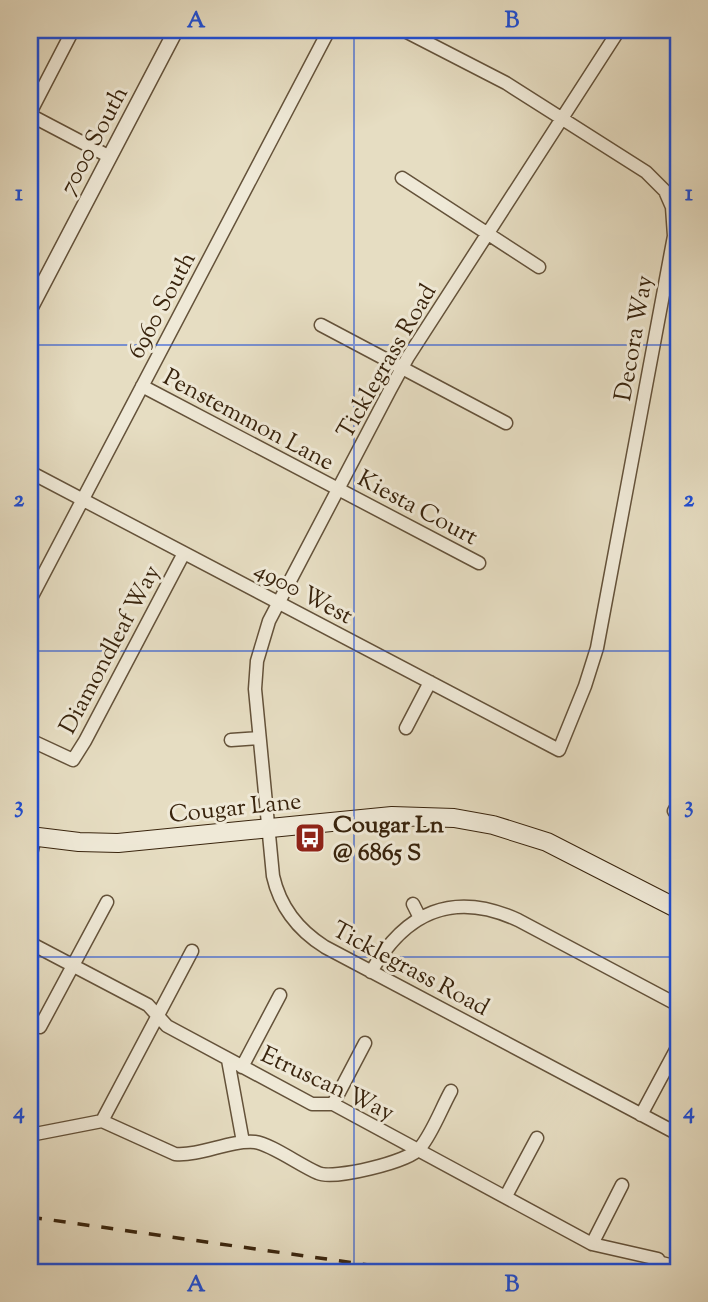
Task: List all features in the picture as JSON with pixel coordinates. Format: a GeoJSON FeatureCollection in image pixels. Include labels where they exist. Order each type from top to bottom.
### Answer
{"type":"FeatureCollection","features":[{"type":"Feature","properties":{"kind":"main road","name":"Cougar Lane"},"geometry":{"type":"LineString","coordinates":[[33,836],[79,842],[118,843],[415,816],[483,823],[530,835],[564,849],[678,909]]}},
{"type":"Feature","properties":{"kind":"street"},"geometry":{"type":"LineString","coordinates":[[74,30],[30,114],[110,156]]}},
{"type":"Feature","properties":{"kind":"street","name":"7000 South"},"geometry":{"type":"LineString","coordinates":[[30,309],[176,30]]}},
{"type":"Feature","properties":{"kind":"street","name":"6960 South"},"geometry":{"type":"LineString","coordinates":[[30,600],[329,30]]}},
{"type":"Feature","properties":{"kind":"street","name":"Decora Way"},"geometry":{"type":"LineString","coordinates":[[403,30],[506,83],[562,118],[656,180],[665,191],[672,207],[674,223],[599,636],[585,686],[559,750]]}},
{"type":"Feature","properties":{"kind":"street","name":"Ticklegrass Road"},"geometry":{"type":"LineString","coordinates":[[619,30],[401,369],[278,602],[264,634],[257,661],[255,689],[267,828],[276,886],[291,916],[315,941],[678,1134]]}},
{"type":"Feature","properties":{"kind":"street"},"geometry":{"type":"LineString","coordinates":[[401,178],[539,268]]}},
{"type":"Feature","properties":{"kind":"street"},"geometry":{"type":"LineString","coordinates":[[321,325],[506,423]]}},
{"type":"Feature","properties":{"kind":"street","name":"Penstemmon Lane"},"geometry":{"type":"LineString","coordinates":[[142,386],[338,489]]}},
{"type":"Feature","properties":{"kind":"street","name":"4900 West"},"geometry":{"type":"LineString","coordinates":[[30,472],[559,750]]}},
{"type":"Feature","properties":{"kind":"street","name":"Kiesta Court"},"geometry":{"type":"LineString","coordinates":[[338,489],[480,563]]}},
{"type":"Feature","properties":{"kind":"street","name":"Diamondleaf Way"},"geometry":{"type":"LineString","coordinates":[[30,740],[73,760],[184,553]]}},
{"type":"Feature","properties":{"kind":"street"},"geometry":{"type":"LineString","coordinates":[[406,728],[430,682]]}},
{"type":"Feature","properties":{"kind":"street"},"geometry":{"type":"LineString","coordinates":[[231,740],[259,738]]}},
{"type":"Feature","properties":{"kind":"street"},"geometry":{"type":"LineString","coordinates":[[30,858],[33,836]]}},
{"type":"Feature","properties":{"kind":"street"},"geometry":{"type":"LineString","coordinates":[[40,1027],[107,902]]}},
{"type":"Feature","properties":{"kind":"street"},"geometry":{"type":"LineString","coordinates":[[413,904],[420,918]]}},
{"type":"Feature","properties":{"kind":"street"},"geometry":{"type":"LineString","coordinates":[[371,972],[389,943],[406,927],[441,910],[463,907],[496,911],[518,920],[678,1005]]}},
{"type":"Feature","properties":{"kind":"street","name":"Etruscan Way"},"geometry":{"type":"LineString","coordinates":[[30,943],[148,1005],[167,1026],[312,1104],[333,1104],[592,1244],[658,1259]]}},
{"type":"Feature","properties":{"kind":"street"},"geometry":{"type":"LineString","coordinates":[[102,1121],[192,951]]}},
{"type":"Feature","properties":{"kind":"street"},"geometry":{"type":"LineString","coordinates":[[242,1066],[280,995]]}},
{"type":"Feature","properties":{"kind":"street"},"geometry":{"type":"LineString","coordinates":[[333,1104],[365,1043]]}},
{"type":"Feature","properties":{"kind":"street"},"geometry":{"type":"LineString","coordinates":[[641,1115],[678,1046]]}},
{"type":"Feature","properties":{"kind":"street"},"geometry":{"type":"LineString","coordinates":[[228,1060],[243,1142]]}},
{"type":"Feature","properties":{"kind":"street"},"geometry":{"type":"LineString","coordinates":[[30,1135],[102,1121],[175,1154],[186,1155],[243,1142],[258,1142],[326,1176],[402,1160],[419,1150],[451,1091]]}},
{"type":"Feature","properties":{"kind":"street"},"geometry":{"type":"LineString","coordinates":[[506,1196],[537,1138]]}},
{"type":"Feature","properties":{"kind":"street"},"geometry":{"type":"LineString","coordinates":[[592,1244],[622,1185]]}},
{"type":"Feature","properties":{"kind":"lane"},"geometry":{"type":"LineString","coordinates":[[658,1259],[678,1264]]}},
{"type":"Feature","properties":{"kind":"railway"},"geometry":{"type":"LineString","coordinates":[[30,1217],[418,1272]]}},
{"type":"Feature","properties":{"kind":"place","name":"Cougar Ln @ 6865 S"},"geometry":{"type":"Point","coordinates":[310,838]}}]}
